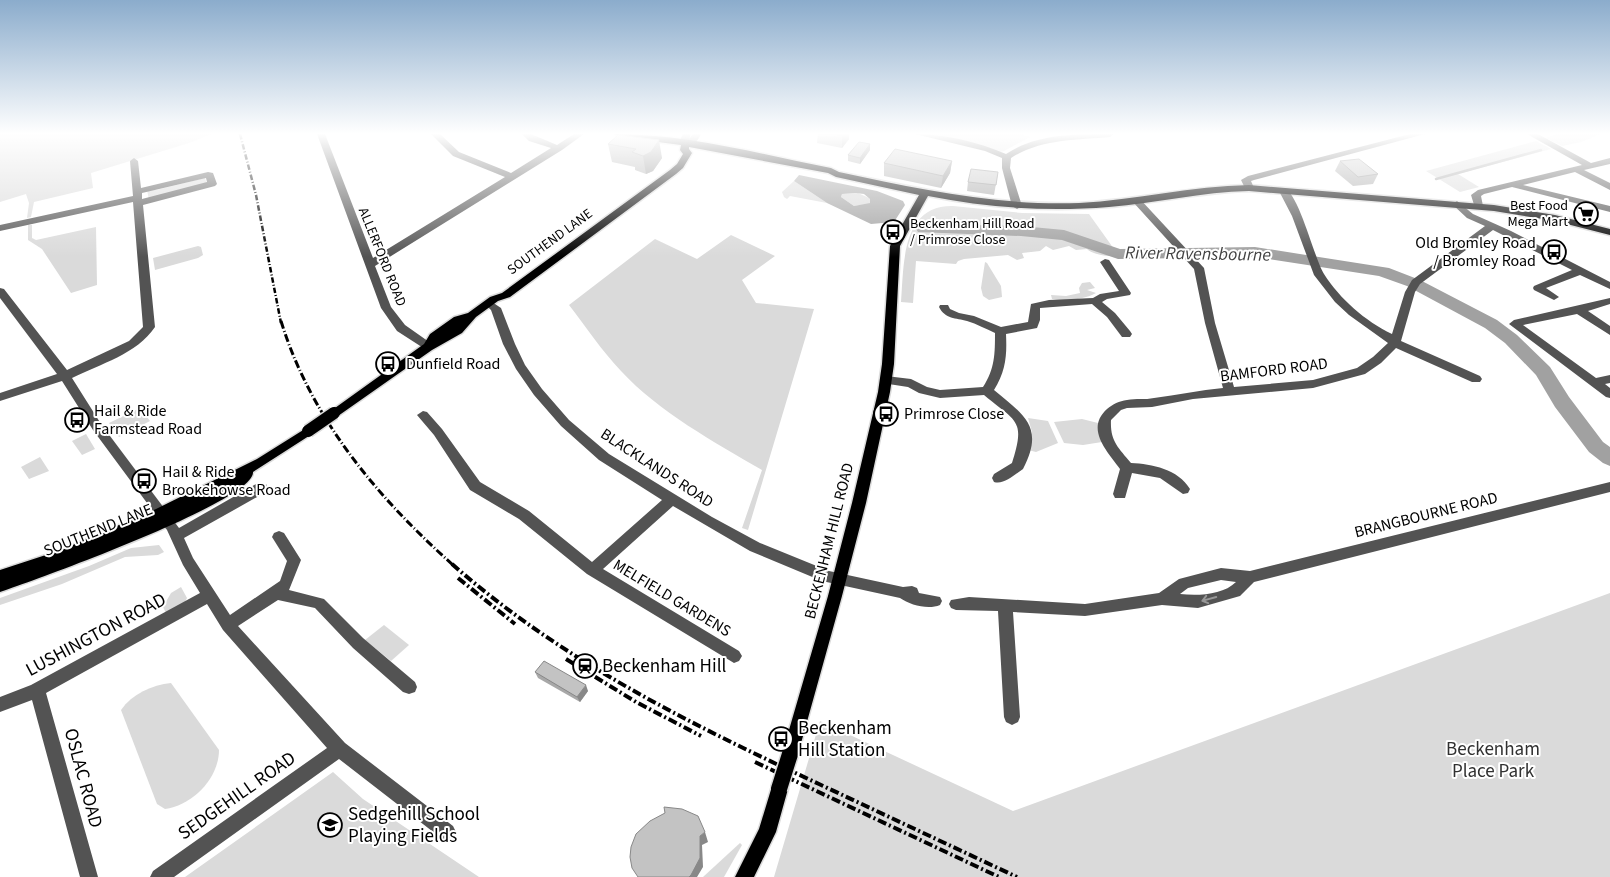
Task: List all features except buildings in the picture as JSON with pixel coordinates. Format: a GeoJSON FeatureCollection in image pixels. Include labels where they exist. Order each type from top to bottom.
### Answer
{"type":"FeatureCollection","features":[{"type":"Feature","properties":{"kind":"main road","name":"SOUTHEND LANE"},"geometry":{"type":"LineString","coordinates":[[0,586],[74,560],[230,488],[244,478],[254,466],[308,431],[428,347],[468,323],[472,315],[491,301],[506,295],[579,236],[664,175]]}},
{"type":"Feature","properties":{"kind":"main road"},"geometry":{"type":"LineString","coordinates":[[840,175],[930,194],[1017,206],[1093,205],[1214,189],[1249,188],[1478,206],[1516,211],[1610,232]]}},
{"type":"Feature","properties":{"kind":"main road"},"geometry":{"type":"LineString","coordinates":[[899,188],[918,209]]}},
{"type":"Feature","properties":{"kind":"main road","name":"BECKENHAM HILL ROAD"},"geometry":{"type":"LineString","coordinates":[[744,877],[766,832],[790,754],[840,579],[859,503],[886,380],[895,246],[918,209],[932,202],[930,194]]}},
{"type":"Feature","properties":{"kind":"main road","name":"SOUTHEND LANE"},"geometry":{"type":"LineString","coordinates":[[0,576],[165,517]]}},
{"type":"Feature","properties":{"kind":"street"},"geometry":{"type":"LineString","coordinates":[[0,397],[65,376],[133,344],[149,327],[136,175]]}},
{"type":"Feature","properties":{"kind":"street"},"geometry":{"type":"LineString","coordinates":[[0,228],[139,197],[212,184],[210,175],[139,197]]}},
{"type":"Feature","properties":{"kind":"street","name":"ALLERFORD ROAD"},"geometry":{"type":"LineString","coordinates":[[335,175],[386,308],[401,328],[428,347]]}},
{"type":"Feature","properties":{"kind":"street"},"geometry":{"type":"LineString","coordinates":[[1008,175],[1017,206]]}},
{"type":"Feature","properties":{"kind":"street"},"geometry":{"type":"LineString","coordinates":[[1249,188],[1246,180],[1263,175]]}},
{"type":"Feature","properties":{"kind":"street"},"geometry":{"type":"LineString","coordinates":[[1478,206],[1475,198],[1477,193],[1552,175]]}},
{"type":"Feature","properties":{"kind":"street"},"geometry":{"type":"LineString","coordinates":[[1587,175],[1610,188]]}},
{"type":"Feature","properties":{"kind":"street"},"geometry":{"type":"LineString","coordinates":[[369,265],[511,176]]}},
{"type":"Feature","properties":{"kind":"street"},"geometry":{"type":"LineString","coordinates":[[1511,185],[1610,209]]}},
{"type":"Feature","properties":{"kind":"street"},"geometry":{"type":"LineString","coordinates":[[1284,191],[1297,216],[1318,272],[1338,300],[1395,343],[1476,379]]}},
{"type":"Feature","properties":{"kind":"street"},"geometry":{"type":"LineString","coordinates":[[1136,200],[1180,249],[1200,268],[1210,323],[1230,392]]}},
{"type":"Feature","properties":{"kind":"street"},"geometry":{"type":"LineString","coordinates":[[1457,204],[1470,216],[1508,233],[1610,286]]}},
{"type":"Feature","properties":{"kind":"street"},"geometry":{"type":"LineString","coordinates":[[1395,343],[1413,287],[1442,261],[1492,226]]}},
{"type":"Feature","properties":{"kind":"street"},"geometry":{"type":"LineString","coordinates":[[944,307],[946,311],[970,318],[1000,331],[1033,325],[1036,318],[1035,306],[1040,304],[1095,301],[1104,296],[1126,293],[1105,262]]}},
{"type":"Feature","properties":{"kind":"street"},"geometry":{"type":"LineString","coordinates":[[1554,297],[1538,288],[1582,270]]}},
{"type":"Feature","properties":{"kind":"street"},"geometry":{"type":"LineString","coordinates":[[0,291],[38,344],[65,376],[100,431],[165,517],[208,596],[228,625],[339,749],[447,832]]}},
{"type":"Feature","properties":{"kind":"street","name":"BLACKLANDS ROAD"},"geometry":{"type":"LineString","coordinates":[[491,301],[496,308],[509,344],[520,366],[538,392],[565,423],[604,457],[707,521],[755,547],[827,577],[840,579]]}},
{"type":"Feature","properties":{"kind":"street"},"geometry":{"type":"LineString","coordinates":[[1095,301],[1111,315],[1126,334]]}},
{"type":"Feature","properties":{"kind":"street"},"geometry":{"type":"LineString","coordinates":[[1610,301],[1579,310],[1514,324],[1610,394]]}},
{"type":"Feature","properties":{"kind":"street"},"geometry":{"type":"LineString","coordinates":[[1579,310],[1610,331]]}},
{"type":"Feature","properties":{"kind":"street"},"geometry":{"type":"LineString","coordinates":[[988,391],[1000,372],[1000,331]]}},
{"type":"Feature","properties":{"kind":"street","name":"BAMFORD ROAD"},"geometry":{"type":"LineString","coordinates":[[1126,468],[1107,442],[1104,433],[1105,418],[1117,407],[1127,404],[1168,401],[1193,395],[1313,384],[1362,371],[1395,343]]}},
{"type":"Feature","properties":{"kind":"street"},"geometry":{"type":"LineString","coordinates":[[1594,382],[1610,379]]}},
{"type":"Feature","properties":{"kind":"street"},"geometry":{"type":"LineString","coordinates":[[886,380],[912,383],[923,390],[940,394],[988,391],[1017,416],[1025,427],[1024,442],[1018,466],[999,478]]}},
{"type":"Feature","properties":{"kind":"street","name":"MELFIELD GARDENS"},"geometry":{"type":"LineString","coordinates":[[423,415],[438,432],[475,486],[524,515],[592,570],[734,656]]}},
{"type":"Feature","properties":{"kind":"street"},"geometry":{"type":"LineString","coordinates":[[1120,494],[1126,468],[1154,469],[1173,477],[1183,489]]}},
{"type":"Feature","properties":{"kind":"street","name":"BRANGBOURNE ROAD"},"geometry":{"type":"LineString","coordinates":[[1162,598],[1184,583],[1221,574],[1250,577],[1610,487]]}},
{"type":"Feature","properties":{"kind":"street"},"geometry":{"type":"LineString","coordinates":[[176,536],[261,488]]}},
{"type":"Feature","properties":{"kind":"street","name":"MELFIELD GARDENS"},"geometry":{"type":"LineString","coordinates":[[592,570],[672,499]]}},
{"type":"Feature","properties":{"kind":"street"},"geometry":{"type":"LineString","coordinates":[[228,625],[276,593],[286,584],[294,560],[279,537]]}},
{"type":"Feature","properties":{"kind":"street","name":"BRANGBOURNE ROAD"},"geometry":{"type":"LineString","coordinates":[[960,601],[1085,610],[1162,598],[1198,602],[1235,592],[1250,577]]}},
{"type":"Feature","properties":{"kind":"street"},"geometry":{"type":"LineString","coordinates":[[840,579],[908,592],[911,598],[935,601]]}},
{"type":"Feature","properties":{"kind":"street"},"geometry":{"type":"LineString","coordinates":[[276,593],[319,603],[358,643],[409,687]]}},
{"type":"Feature","properties":{"kind":"street","name":"LUSHINGTON ROAD"},"geometry":{"type":"LineString","coordinates":[[0,705],[37,690],[208,596]]}},
{"type":"Feature","properties":{"kind":"street"},"geometry":{"type":"LineString","coordinates":[[1005,605],[1012,717]]}},
{"type":"Feature","properties":{"kind":"street","name":"OSLAC ROAD"},"geometry":{"type":"LineString","coordinates":[[37,690],[89,877]]}},
{"type":"Feature","properties":{"kind":"street","name":"SEDGEHILL ROAD"},"geometry":{"type":"LineString","coordinates":[[159,877],[339,749]]}},
{"type":"Feature","properties":{"kind":"green space"},"geometry":{"type":"Polygon","coordinates":[[[0,175],[91,175],[93,188],[34,202],[31,217],[27,218],[29,203],[26,194],[0,202],[0,175]]]}},
{"type":"Feature","properties":{"kind":"green space"},"geometry":{"type":"Polygon","coordinates":[[[1432,175],[1459,175],[1479,187],[1460,192],[1432,175]]]}},
{"type":"Feature","properties":{"kind":"green space"},"geometry":{"type":"Polygon","coordinates":[[[205,178],[207,184],[149,200],[147,190],[156,190],[205,178]]]}},
{"type":"Feature","properties":{"kind":"green space"},"geometry":{"type":"Polygon","coordinates":[[[794,181],[827,203],[790,196],[787,199],[784,197],[782,192],[794,181]]]}},
{"type":"Feature","properties":{"kind":"green space"},"geometry":{"type":"Polygon","coordinates":[[[858,193],[869,198],[871,201],[869,204],[854,206],[841,197],[842,194],[858,193]]]}},
{"type":"Feature","properties":{"kind":"green space"},"geometry":{"type":"Polygon","coordinates":[[[953,206],[1022,213],[1089,214],[1119,256],[1102,255],[1087,249],[1076,250],[1069,246],[1053,250],[1046,246],[1040,251],[1022,253],[1024,258],[1017,260],[1008,255],[964,259],[956,264],[916,261],[913,303],[901,302],[905,255],[914,226],[923,215],[936,208],[953,206]]]}},
{"type":"Feature","properties":{"kind":"green space"},"geometry":{"type":"Polygon","coordinates":[[[28,225],[32,225],[32,238],[36,240],[96,227],[97,285],[71,293],[42,249],[28,240],[28,225]]]}},
{"type":"Feature","properties":{"kind":"green space"},"geometry":{"type":"Polygon","coordinates":[[[731,235],[775,256],[742,280],[756,303],[814,309],[748,530],[742,528],[762,470],[688,425],[652,400],[614,363],[569,305],[655,239],[697,259],[731,235]]]}},
{"type":"Feature","properties":{"kind":"green space"},"geometry":{"type":"Polygon","coordinates":[[[198,246],[201,247],[203,255],[198,258],[155,270],[153,258],[198,246]]]}},
{"type":"Feature","properties":{"kind":"green space"},"geometry":{"type":"Polygon","coordinates":[[[985,262],[1001,286],[1002,297],[989,300],[983,296],[981,288],[985,262]]]}},
{"type":"Feature","properties":{"kind":"green space"},"geometry":{"type":"Polygon","coordinates":[[[1090,282],[1095,288],[1087,290],[1096,293],[1075,299],[1052,299],[1051,295],[1066,296],[1080,293],[1079,288],[1082,283],[1090,282]]]}},
{"type":"Feature","properties":{"kind":"green space"},"geometry":{"type":"Polygon","coordinates":[[[140,408],[150,421],[119,437],[109,423],[140,408]]]}},
{"type":"Feature","properties":{"kind":"green space"},"geometry":{"type":"Polygon","coordinates":[[[1028,418],[1048,421],[1058,443],[1036,452],[1028,450],[1032,432],[1028,418]]]}},
{"type":"Feature","properties":{"kind":"green space"},"geometry":{"type":"Polygon","coordinates":[[[1082,419],[1098,423],[1102,442],[1083,445],[1064,443],[1054,422],[1082,419]]]}},
{"type":"Feature","properties":{"kind":"green space"},"geometry":{"type":"Polygon","coordinates":[[[86,434],[95,449],[82,455],[72,441],[86,434]]]}},
{"type":"Feature","properties":{"kind":"green space"},"geometry":{"type":"Polygon","coordinates":[[[40,457],[49,471],[29,479],[21,467],[40,457]]]}},
{"type":"Feature","properties":{"kind":"green space"},"geometry":{"type":"Polygon","coordinates":[[[159,545],[164,552],[158,555],[125,557],[62,584],[0,605],[0,598],[89,566],[131,548],[159,545]]]}},
{"type":"Feature","properties":{"kind":"green space"},"geometry":{"type":"Polygon","coordinates":[[[181,587],[187,598],[185,602],[166,613],[163,607],[171,593],[181,587]]]}},
{"type":"Feature","properties":{"kind":"green space","name":"Beckenham Place Park"},"geometry":{"type":"Polygon","coordinates":[[[1610,593],[1610,877],[774,877],[820,721],[1013,811],[1610,593]]]}},
{"type":"Feature","properties":{"kind":"green space"},"geometry":{"type":"Polygon","coordinates":[[[384,625],[409,645],[391,661],[365,640],[384,625]]]}},
{"type":"Feature","properties":{"kind":"green space"},"geometry":{"type":"Polygon","coordinates":[[[171,683],[219,750],[214,770],[202,788],[185,802],[165,809],[157,804],[121,710],[131,699],[143,691],[171,683]]]}},
{"type":"Feature","properties":{"kind":"green space","name":"Sedgehill School Playing Fields"},"geometry":{"type":"Polygon","coordinates":[[[333,772],[363,799],[479,877],[185,877],[333,772]]]}},
{"type":"Feature","properties":{"kind":"green space"},"geometry":{"type":"Polygon","coordinates":[[[740,843],[742,845],[724,877],[703,877],[740,843]]]}},
{"type":"Feature","properties":{"kind":"shaded area"},"geometry":{"type":"Polygon","coordinates":[[[799,175],[877,191],[903,201],[905,205],[894,222],[871,224],[827,203],[794,181],[799,175]],[[842,194],[841,197],[854,206],[870,203],[870,199],[864,194],[842,194]]]}},
{"type":"Feature","properties":{"kind":"waterway"},"geometry":{"type":"LineString","coordinates":[[1436,179],[1451,175]]}},
{"type":"Feature","properties":{"kind":"waterway","name":"River Ravensbourne"},"geometry":{"type":"LineString","coordinates":[[924,229],[1021,231],[1064,235],[1073,238]]}},
{"type":"Feature","properties":{"kind":"waterway","name":"River Ravensbourne"},"geometry":{"type":"LineString","coordinates":[[1080,240],[1118,254],[1255,252],[1317,262]]}},
{"type":"Feature","properties":{"kind":"waterway","name":"River Ravensbourne"},"geometry":{"type":"LineString","coordinates":[[1324,263],[1383,272],[1406,281]]}},
{"type":"Feature","properties":{"kind":"waterway","name":"River Ravensbourne"},"geometry":{"type":"LineString","coordinates":[[1414,284],[1491,324],[1511,339],[1543,371],[1562,402],[1596,447],[1610,458]]}},
{"type":"Feature","properties":{"kind":"railway"},"geometry":{"type":"LineString","coordinates":[[251,175],[281,323]]}},
{"type":"Feature","properties":{"kind":"railway"},"geometry":{"type":"LineString","coordinates":[[281,321],[294,357],[310,391],[350,455],[399,512],[453,565]]}},
{"type":"Feature","properties":{"kind":"railway"},"geometry":{"type":"LineString","coordinates":[[452,564],[494,599],[537,630],[581,660],[627,687],[770,761],[1017,877]]}},
{"type":"Feature","properties":{"kind":"railway"},"geometry":{"type":"LineString","coordinates":[[458,578],[515,624]]}},
{"type":"Feature","properties":{"kind":"railway"},"geometry":{"type":"LineString","coordinates":[[566,659],[636,702],[701,736]]}},
{"type":"Feature","properties":{"kind":"railway"},"geometry":{"type":"LineString","coordinates":[[755,762],[999,877]]}},
{"type":"Feature","properties":{"kind":"place","name":"Best Food Mega Mart"},"geometry":{"type":"Point","coordinates":[1586,214]}},
{"type":"Feature","properties":{"kind":"place","name":"Beckenham Hill Road / Primrose Close"},"geometry":{"type":"Point","coordinates":[893,232]}},
{"type":"Feature","properties":{"kind":"place","name":"Old Bromley Road / Bromley Road"},"geometry":{"type":"Point","coordinates":[1554,252]}},
{"type":"Feature","properties":{"kind":"place","name":"Dunfield Road"},"geometry":{"type":"Point","coordinates":[388,364]}},
{"type":"Feature","properties":{"kind":"place","name":"Primrose Close"},"geometry":{"type":"Point","coordinates":[886,414]}},
{"type":"Feature","properties":{"kind":"place","name":"Hail & Ride Farmstead Road"},"geometry":{"type":"Point","coordinates":[77,420]}},
{"type":"Feature","properties":{"kind":"place","name":"Hail & Ride Brookehowse Road"},"geometry":{"type":"Point","coordinates":[144,481]}},
{"type":"Feature","properties":{"kind":"place","name":"Beckenham Hill"},"geometry":{"type":"Point","coordinates":[585,666]}},
{"type":"Feature","properties":{"kind":"place","name":"Beckenham Hill Station"},"geometry":{"type":"Point","coordinates":[781,739]}},
{"type":"Feature","properties":{"kind":"place","name":"Sedgehill School Playing Fields"},"geometry":{"type":"Point","coordinates":[330,825]}}]}
